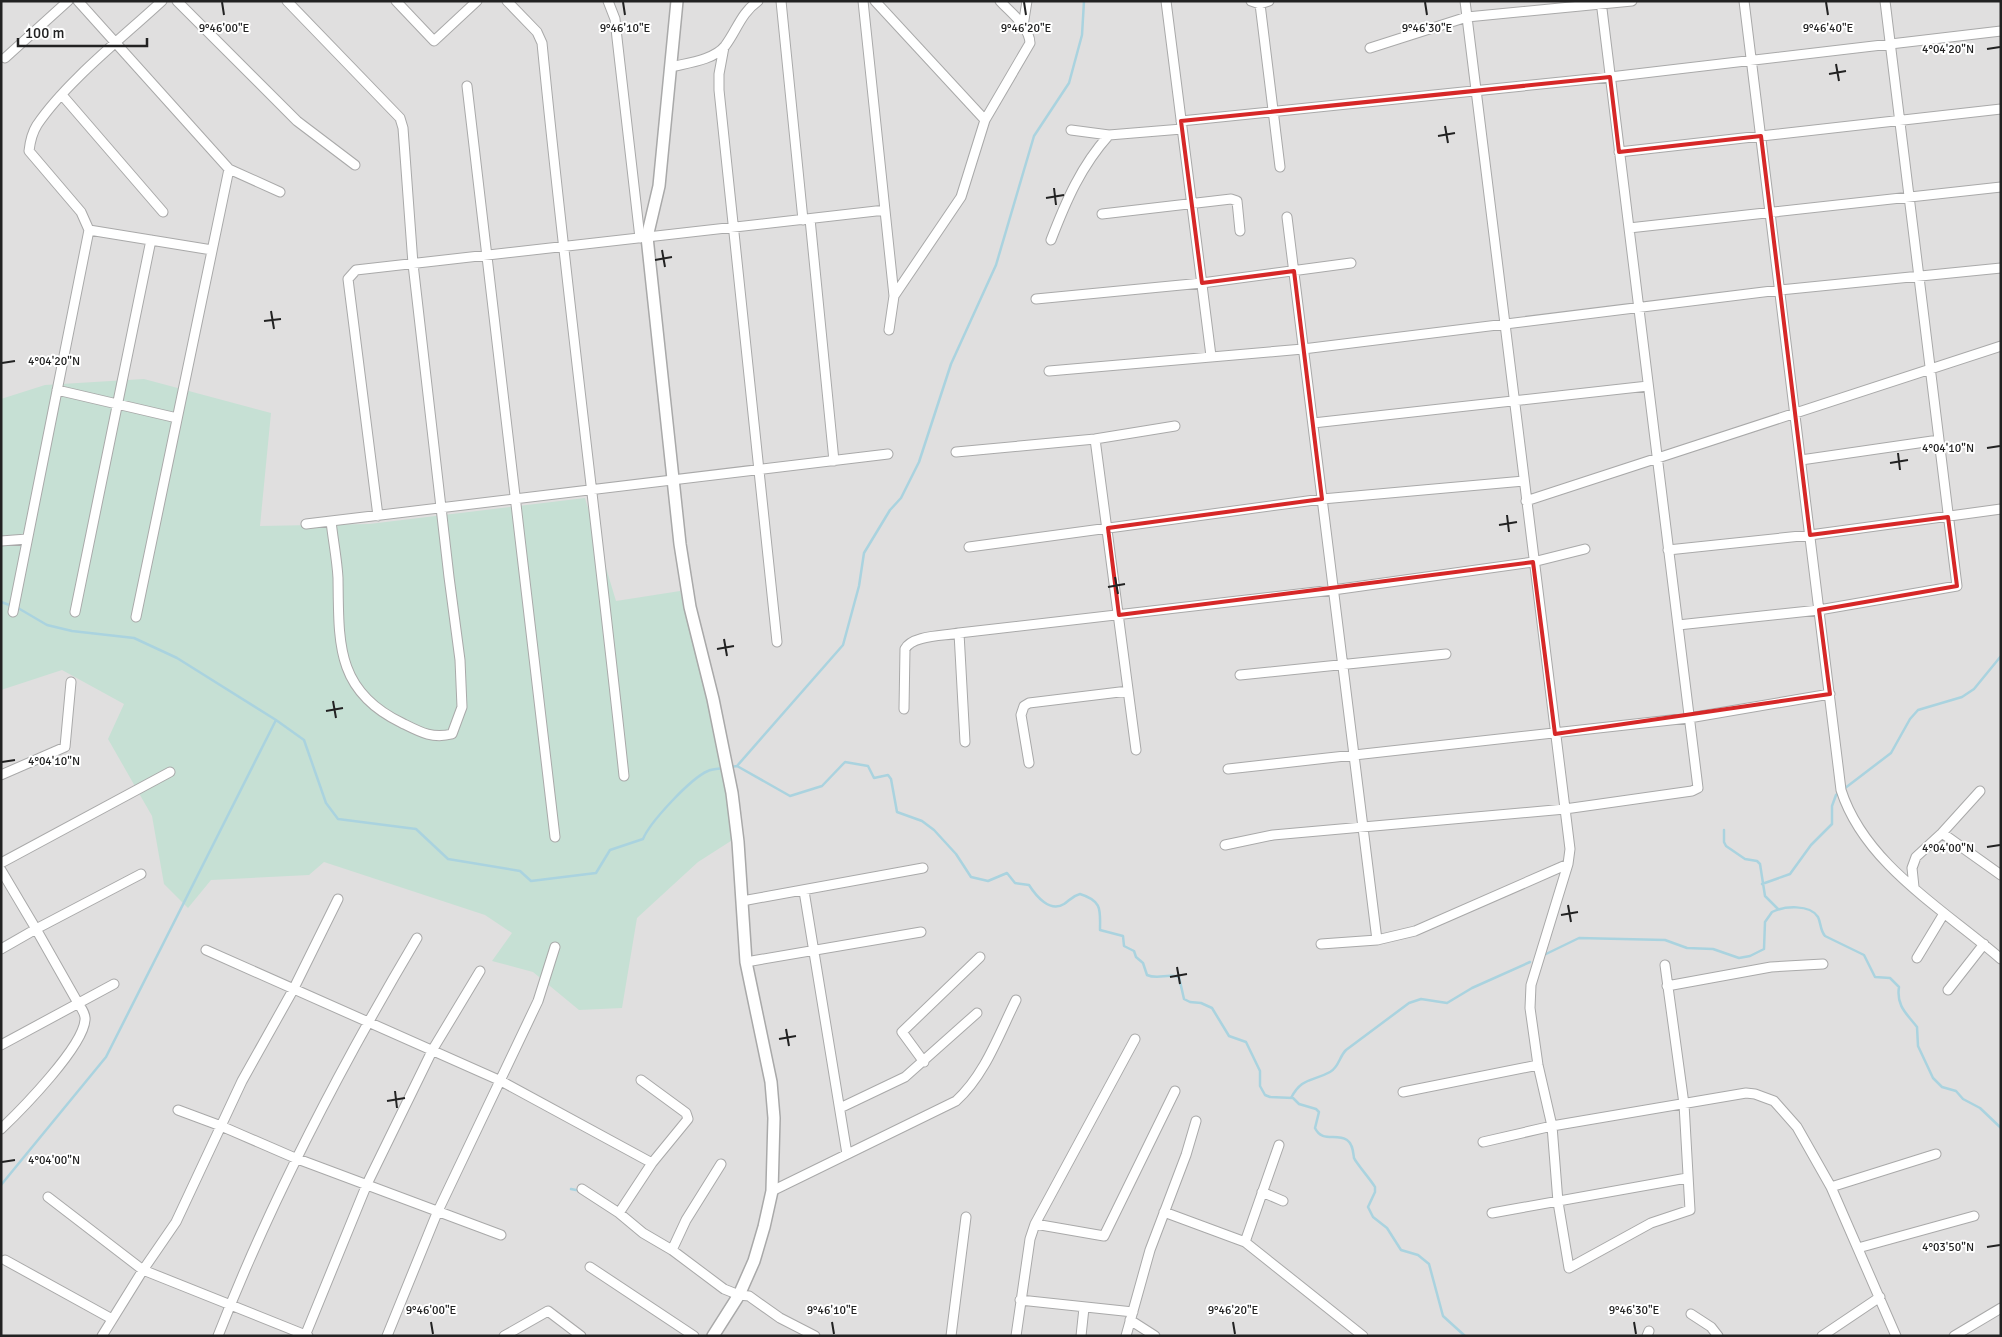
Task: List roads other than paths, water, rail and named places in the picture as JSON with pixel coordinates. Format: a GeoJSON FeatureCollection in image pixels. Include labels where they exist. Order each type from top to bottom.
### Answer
{"type":"FeatureCollection","features":[{"type":"Feature","properties":{"kind":"street"},"geometry":{"type":"LineString","coordinates":[[5,58],[68,1]]}},
{"type":"Feature","properties":{"kind":"street"},"geometry":{"type":"LineString","coordinates":[[78,1],[229,169],[280,192]]}},
{"type":"Feature","properties":{"kind":"street"},"geometry":{"type":"LineString","coordinates":[[13,612],[89,230],[81,212],[29,151],[36,127],[62,95],[162,1]]}},
{"type":"Feature","properties":{"kind":"street"},"geometry":{"type":"LineString","coordinates":[[177,1],[297,121],[355,165]]}},
{"type":"Feature","properties":{"kind":"street"},"geometry":{"type":"LineString","coordinates":[[287,1],[400,118],[403,128],[413,264],[463,691],[462,707],[452,734],[439,737],[424,734],[391,718],[366,698],[351,678],[339,643],[338,576],[331,521]]}},
{"type":"Feature","properties":{"kind":"street"},"geometry":{"type":"LineString","coordinates":[[396,1],[434,41],[477,1]]}},
{"type":"Feature","properties":{"kind":"street"},"geometry":{"type":"LineString","coordinates":[[507,1],[537,32],[542,43],[562,247],[593,490],[624,776]]}},
{"type":"Feature","properties":{"kind":"street"},"geometry":{"type":"LineString","coordinates":[[608,1],[616,32],[690,607],[713,699],[732,793],[738,842],[746,962],[774,1101],[772,1191],[754,1261],[739,1295],[713,1336]]}},
{"type":"Feature","properties":{"kind":"street"},"geometry":{"type":"LineString","coordinates":[[643,238],[659,186],[677,1]]}},
{"type":"Feature","properties":{"kind":"street"},"geometry":{"type":"LineString","coordinates":[[781,1],[834,461]]}},
{"type":"Feature","properties":{"kind":"street"},"geometry":{"type":"LineString","coordinates":[[863,1],[894,296],[889,330]]}},
{"type":"Feature","properties":{"kind":"street"},"geometry":{"type":"LineString","coordinates":[[875,1],[985,120]]}},
{"type":"Feature","properties":{"kind":"street"},"geometry":{"type":"LineString","coordinates":[[894,296],[961,197],[985,120],[1030,43],[1030,36],[1023,26],[1000,1]]}},
{"type":"Feature","properties":{"kind":"street"},"geometry":{"type":"LineString","coordinates":[[1023,26],[1027,1]]}},
{"type":"Feature","properties":{"kind":"street"},"geometry":{"type":"LineString","coordinates":[[1166,1],[1211,356]]}},
{"type":"Feature","properties":{"kind":"street"},"geometry":{"type":"LineString","coordinates":[[1269,1],[1256,3],[1280,167]]}},
{"type":"Feature","properties":{"kind":"street"},"geometry":{"type":"LineString","coordinates":[[1465,1],[1570,849],[1568,864],[1531,985],[1530,1008],[1538,1066],[1552,1126],[1558,1202],[1569,1268],[1651,1223],[1690,1210],[1684,1104],[1665,964]]}},
{"type":"Feature","properties":{"kind":"street"},"geometry":{"type":"LineString","coordinates":[[1370,48],[1467,17],[1632,1]]}},
{"type":"Feature","properties":{"kind":"street"},"geometry":{"type":"LineString","coordinates":[[1744,1],[1844,798],[1870,845],[1944,915],[2001,959]]}},
{"type":"Feature","properties":{"kind":"street"},"geometry":{"type":"LineString","coordinates":[[1678,625],[1819,610],[1957,586],[1885,1]]}},
{"type":"Feature","properties":{"kind":"street"},"geometry":{"type":"LineString","coordinates":[[752,3],[724,47],[719,74],[719,90],[777,642]]}},
{"type":"Feature","properties":{"kind":"street"},"geometry":{"type":"LineString","coordinates":[[1225,845],[1273,835],[1363,829],[1564,810],[1692,791],[1698,788],[1601,3]]}},
{"type":"Feature","properties":{"kind":"street"},"geometry":{"type":"LineString","coordinates":[[1070,130],[1109,135],[1273,112],[1476,92],[2001,31]]}},
{"type":"Feature","properties":{"kind":"street"},"geometry":{"type":"LineString","coordinates":[[670,67],[700,60],[724,47]]}},
{"type":"Feature","properties":{"kind":"street"},"geometry":{"type":"LineString","coordinates":[[467,86],[555,837]]}},
{"type":"Feature","properties":{"kind":"street"},"geometry":{"type":"LineString","coordinates":[[62,95],[163,212]]}},
{"type":"Feature","properties":{"kind":"street"},"geometry":{"type":"LineString","coordinates":[[1619,152],[2001,109]]}},
{"type":"Feature","properties":{"kind":"street"},"geometry":{"type":"LineString","coordinates":[[1051,240],[1071,189],[1109,135]]}},
{"type":"Feature","properties":{"kind":"street"},"geometry":{"type":"LineString","coordinates":[[136,617],[229,169]]}},
{"type":"Feature","properties":{"kind":"street"},"geometry":{"type":"LineString","coordinates":[[1629,228],[2001,187]]}},
{"type":"Feature","properties":{"kind":"street"},"geometry":{"type":"LineString","coordinates":[[1102,214],[1231,199],[1236,201],[1240,231]]}},
{"type":"Feature","properties":{"kind":"street"},"geometry":{"type":"LineString","coordinates":[[378,516],[348,279],[356,270],[885,210]]}},
{"type":"Feature","properties":{"kind":"street"},"geometry":{"type":"LineString","coordinates":[[1287,217],[1377,940]]}},
{"type":"Feature","properties":{"kind":"street"},"geometry":{"type":"LineString","coordinates":[[89,230],[212,250]]}},
{"type":"Feature","properties":{"kind":"street"},"geometry":{"type":"LineString","coordinates":[[75,612],[151,240]]}},
{"type":"Feature","properties":{"kind":"street"},"geometry":{"type":"LineString","coordinates":[[1036,298],[1202,283],[1351,263]]}},
{"type":"Feature","properties":{"kind":"street"},"geometry":{"type":"LineString","coordinates":[[1049,371],[1303,349],[1780,290],[2001,268]]}},
{"type":"Feature","properties":{"kind":"street"},"geometry":{"type":"LineString","coordinates":[[1526,501],[2001,346]]}},
{"type":"Feature","properties":{"kind":"street"},"geometry":{"type":"LineString","coordinates":[[1313,423],[1648,386]]}},
{"type":"Feature","properties":{"kind":"street"},"geometry":{"type":"LineString","coordinates":[[57,390],[177,418]]}},
{"type":"Feature","properties":{"kind":"street"},"geometry":{"type":"LineString","coordinates":[[956,452],[1095,439],[1175,426]]}},
{"type":"Feature","properties":{"kind":"street"},"geometry":{"type":"LineString","coordinates":[[1095,439],[1136,750]]}},
{"type":"Feature","properties":{"kind":"street"},"geometry":{"type":"LineString","coordinates":[[1801,460],[1939,440]]}},
{"type":"Feature","properties":{"kind":"street"},"geometry":{"type":"LineString","coordinates":[[306,524],[888,454]]}},
{"type":"Feature","properties":{"kind":"street"},"geometry":{"type":"LineString","coordinates":[[969,547],[1322,499],[1524,480]]}},
{"type":"Feature","properties":{"kind":"street"},"geometry":{"type":"LineString","coordinates":[[1668,550],[1810,535],[2001,509]]}},
{"type":"Feature","properties":{"kind":"street"},"geometry":{"type":"LineString","coordinates":[[1,540],[27,539]]}},
{"type":"Feature","properties":{"kind":"street"},"geometry":{"type":"LineString","coordinates":[[904,709],[905,649],[916,640],[959,633],[1333,590],[1533,562],[1585,549]]}},
{"type":"Feature","properties":{"kind":"street"},"geometry":{"type":"LineString","coordinates":[[959,633],[965,742]]}},
{"type":"Feature","properties":{"kind":"street"},"geometry":{"type":"LineString","coordinates":[[1240,675],[1446,654]]}},
{"type":"Feature","properties":{"kind":"street"},"geometry":{"type":"LineString","coordinates":[[1,775],[65,747],[70,682]]}},
{"type":"Feature","properties":{"kind":"street"},"geometry":{"type":"LineString","coordinates":[[1029,763],[1021,715],[1024,706],[1030,703],[1128,690]]}},
{"type":"Feature","properties":{"kind":"street"},"geometry":{"type":"LineString","coordinates":[[1228,769],[1689,718],[1830,694]]}},
{"type":"Feature","properties":{"kind":"street"},"geometry":{"type":"LineString","coordinates":[[1,863],[170,772]]}},
{"type":"Feature","properties":{"kind":"street"},"geometry":{"type":"LineString","coordinates":[[1914,887],[1914,862],[1980,791]]}},
{"type":"Feature","properties":{"kind":"street"},"geometry":{"type":"LineString","coordinates":[[1942,833],[2001,875]]}},
{"type":"Feature","properties":{"kind":"street"},"geometry":{"type":"LineString","coordinates":[[1321,944],[1377,940],[1428,926],[1568,864]]}},
{"type":"Feature","properties":{"kind":"street"},"geometry":{"type":"LineString","coordinates":[[742,901],[923,868]]}},
{"type":"Feature","properties":{"kind":"street"},"geometry":{"type":"LineString","coordinates":[[1,870],[85,1015],[85,1023],[70,1052],[44,1084],[1,1130]]}},
{"type":"Feature","properties":{"kind":"street"},"geometry":{"type":"LineString","coordinates":[[1,949],[141,874]]}},
{"type":"Feature","properties":{"kind":"street"},"geometry":{"type":"LineString","coordinates":[[804,891],[846,1154]]}},
{"type":"Feature","properties":{"kind":"street"},"geometry":{"type":"LineString","coordinates":[[102,1336],[143,1270],[176,1222],[242,1081],[293,990],[338,899]]}},
{"type":"Feature","properties":{"kind":"street"},"geometry":{"type":"LineString","coordinates":[[1917,958],[1944,915]]}},
{"type":"Feature","properties":{"kind":"street"},"geometry":{"type":"LineString","coordinates":[[746,962],[921,932]]}},
{"type":"Feature","properties":{"kind":"street"},"geometry":{"type":"LineString","coordinates":[[218,1336],[230,1304],[295,1158],[367,1023],[417,938]]}},
{"type":"Feature","properties":{"kind":"street"},"geometry":{"type":"LineString","coordinates":[[1948,990],[1984,944]]}},
{"type":"Feature","properties":{"kind":"street"},"geometry":{"type":"LineString","coordinates":[[387,1336],[437,1213],[538,1001],[555,947]]}},
{"type":"Feature","properties":{"kind":"street"},"geometry":{"type":"LineString","coordinates":[[206,950],[501,1081],[652,1163]]}},
{"type":"Feature","properties":{"kind":"street"},"geometry":{"type":"LineString","coordinates":[[924,1062],[902,1032],[980,957]]}},
{"type":"Feature","properties":{"kind":"street"},"geometry":{"type":"LineString","coordinates":[[1668,986],[1771,967],[1823,964]]}},
{"type":"Feature","properties":{"kind":"street"},"geometry":{"type":"LineString","coordinates":[[48,1197],[143,1270],[306,1335],[367,1184],[433,1050],[480,971]]}},
{"type":"Feature","properties":{"kind":"street"},"geometry":{"type":"LineString","coordinates":[[1,1045],[114,984]]}},
{"type":"Feature","properties":{"kind":"street"},"geometry":{"type":"LineString","coordinates":[[772,1191],[956,1101],[965,1092],[985,1063],[1016,1000]]}},
{"type":"Feature","properties":{"kind":"street"},"geometry":{"type":"LineString","coordinates":[[840,1108],[905,1078],[977,1013]]}},
{"type":"Feature","properties":{"kind":"street"},"geometry":{"type":"LineString","coordinates":[[1016,1336],[1030,1239],[1035,1224],[1135,1039]]}},
{"type":"Feature","properties":{"kind":"street"},"geometry":{"type":"LineString","coordinates":[[1403,1092],[1538,1066]]}},
{"type":"Feature","properties":{"kind":"street"},"geometry":{"type":"LineString","coordinates":[[619,1213],[652,1163],[688,1116],[641,1080]]}},
{"type":"Feature","properties":{"kind":"street"},"geometry":{"type":"LineString","coordinates":[[1035,1224],[1104,1236],[1174,1092]]}},
{"type":"Feature","properties":{"kind":"street"},"geometry":{"type":"LineString","coordinates":[[1483,1142],[1552,1126],[1746,1094],[1755,1094],[1774,1101],[1797,1127],[1831,1188],[1896,1336]]}},
{"type":"Feature","properties":{"kind":"street"},"geometry":{"type":"LineString","coordinates":[[178,1110],[437,1213],[501,1235]]}},
{"type":"Feature","properties":{"kind":"street"},"geometry":{"type":"LineString","coordinates":[[1126,1336],[1150,1250],[1186,1155],[1196,1121]]}},
{"type":"Feature","properties":{"kind":"street"},"geometry":{"type":"LineString","coordinates":[[1245,1242],[1280,1145]]}},
{"type":"Feature","properties":{"kind":"street"},"geometry":{"type":"LineString","coordinates":[[1831,1188],[1936,1154]]}},
{"type":"Feature","properties":{"kind":"street"},"geometry":{"type":"LineString","coordinates":[[672,1250],[686,1220],[721,1164]]}},
{"type":"Feature","properties":{"kind":"street"},"geometry":{"type":"LineString","coordinates":[[1492,1213],[1687,1178]]}},
{"type":"Feature","properties":{"kind":"street"},"geometry":{"type":"LineString","coordinates":[[582,1189],[619,1213],[643,1233],[672,1250],[724,1289],[739,1295],[749,1296],[780,1318],[815,1336]]}},
{"type":"Feature","properties":{"kind":"street"},"geometry":{"type":"LineString","coordinates":[[1262,1192],[1283,1201]]}},
{"type":"Feature","properties":{"kind":"street"},"geometry":{"type":"LineString","coordinates":[[1164,1212],[1245,1242],[1363,1336]]}},
{"type":"Feature","properties":{"kind":"street"},"geometry":{"type":"LineString","coordinates":[[1858,1248],[1974,1216]]}},
{"type":"Feature","properties":{"kind":"street"},"geometry":{"type":"LineString","coordinates":[[951,1336],[966,1218]]}},
{"type":"Feature","properties":{"kind":"street"},"geometry":{"type":"LineString","coordinates":[[5,1260],[112,1319]]}},
{"type":"Feature","properties":{"kind":"street"},"geometry":{"type":"LineString","coordinates":[[590,1267],[694,1336]]}},
{"type":"Feature","properties":{"kind":"street"},"geometry":{"type":"LineString","coordinates":[[1822,1336],[1880,1297]]}},
{"type":"Feature","properties":{"kind":"street"},"geometry":{"type":"LineString","coordinates":[[1020,1300],[1131,1316],[1155,1336]]}},
{"type":"Feature","properties":{"kind":"street"},"geometry":{"type":"LineString","coordinates":[[1081,1336],[1084,1308]]}},
{"type":"Feature","properties":{"kind":"street"},"geometry":{"type":"LineString","coordinates":[[1954,1336],[2001,1308]]}},
{"type":"Feature","properties":{"kind":"street"},"geometry":{"type":"LineString","coordinates":[[504,1336],[548,1311],[581,1336]]}},
{"type":"Feature","properties":{"kind":"street"},"geometry":{"type":"LineString","coordinates":[[1691,1314],[1711,1327],[1718,1336]]}},
{"type":"Feature","properties":{"kind":"waterway"},"geometry":{"type":"LineString","coordinates":[[737,766],[843,645],[859,586],[864,553],[890,510],[901,498],[919,462],[951,364],[996,265],[1034,136],[1069,83],[1082,35],[1084,1]]}},
{"type":"Feature","properties":{"kind":"waterway"},"geometry":{"type":"LineString","coordinates":[[1,602],[18,608],[47,625],[72,631],[134,638],[177,658],[276,720],[304,740],[326,803],[338,819],[416,829],[448,859],[520,871],[531,881],[596,873],[610,850],[643,839],[662,812],[692,782],[708,771],[723,768]]}},
{"type":"Feature","properties":{"kind":"waterway"},"geometry":{"type":"LineString","coordinates":[[1762,884],[1790,874],[1811,845],[1832,824],[1832,806],[1836,795],[1891,753],[1910,719],[1918,710],[1962,697],[1974,689],[2001,656]]}},
{"type":"Feature","properties":{"kind":"waterway"},"geometry":{"type":"LineString","coordinates":[[1,1185],[106,1057],[276,720]]}},
{"type":"Feature","properties":{"kind":"waterway"},"geometry":{"type":"LineString","coordinates":[[731,767],[737,766],[790,796],[822,786],[845,762],[868,766],[874,778],[888,775],[891,779],[897,812],[922,821],[934,830],[956,854],[971,877],[988,881],[1007,873],[1015,883],[1029,885],[1039,898],[1054,906],[1064,904],[1080,894],[1093,900],[1099,907],[1100,930],[1123,936],[1124,946],[1134,951],[1136,957],[1143,963],[1147,975],[1179,977],[1184,999],[1212,1008],[1229,1036],[1246,1042],[1260,1071],[1260,1086],[1265,1095],[1293,1098],[1299,1104],[1316,1109],[1319,1112],[1315,1128],[1318,1133],[1325,1137],[1343,1138],[1349,1142],[1352,1146],[1355,1160],[1375,1187],[1375,1192],[1368,1207],[1373,1217],[1387,1228],[1401,1250],[1418,1255],[1429,1264],[1443,1316],[1465,1336]]}},
{"type":"Feature","properties":{"kind":"waterway"},"geometry":{"type":"LineString","coordinates":[[1724,830],[1726,846],[1745,859],[1757,861],[1760,864],[1765,896],[1778,909]]}},
{"type":"Feature","properties":{"kind":"waterway"},"geometry":{"type":"LineString","coordinates":[[1546,954],[1579,938],[1665,940],[1687,948],[1713,949],[1739,958],[1750,956],[1764,949],[1765,922],[1772,912],[1783,908],[1796,907],[1809,910],[1818,917],[1825,936],[1864,955],[1875,977],[1890,978],[1899,987],[1901,1005],[1917,1027],[1918,1046],[1933,1078],[1942,1087],[1956,1091],[1963,1099],[1980,1108],[2001,1128]]}},
{"type":"Feature","properties":{"kind":"waterway"},"geometry":{"type":"LineString","coordinates":[[1291,1098],[1303,1083],[1333,1070],[1346,1050],[1409,1003],[1421,999],[1447,1003],[1472,988],[1530,962]]}},
{"type":"Feature","properties":{"kind":"waterway"},"geometry":{"type":"LineString","coordinates":[[571,1189],[581,1191]]}}]}
